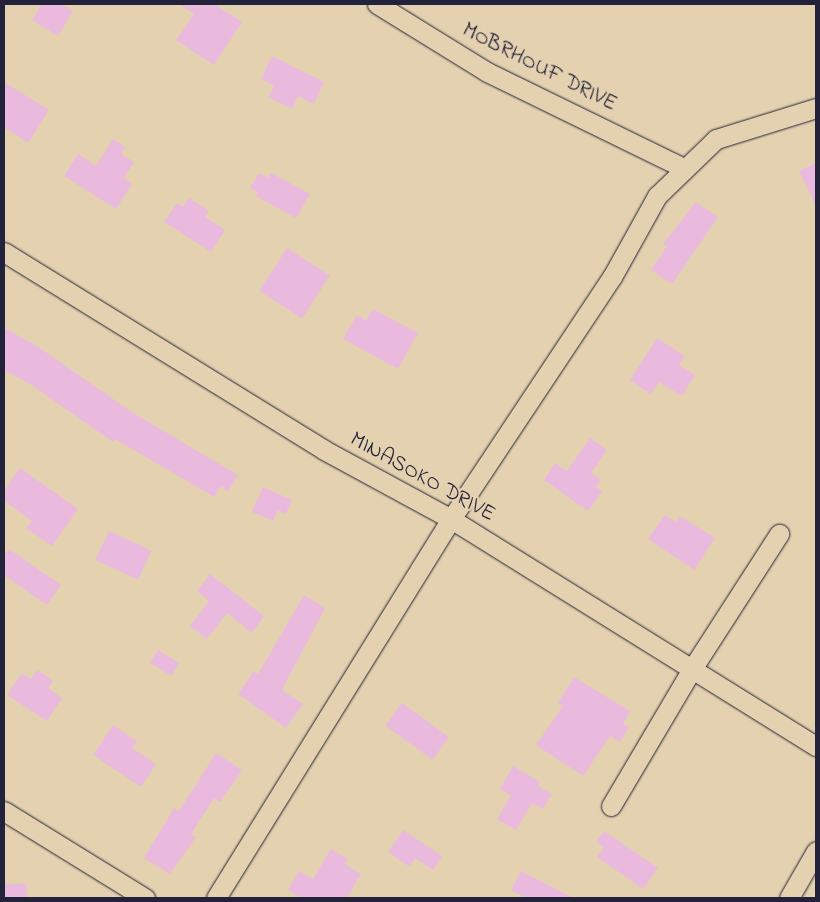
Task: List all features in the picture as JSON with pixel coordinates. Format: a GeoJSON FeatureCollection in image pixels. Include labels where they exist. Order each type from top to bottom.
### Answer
{"type":"FeatureCollection","features":[{"type":"Feature","properties":{"kind":"street","name":"MOBRHOUF DRIVE"},"geometry":{"type":"LineString","coordinates":[[377,4],[487,72],[684,168]]}},
{"type":"Feature","properties":{"kind":"street"},"geometry":{"type":"LineString","coordinates":[[216,898],[450,519],[612,277],[657,196],[716,138],[816,108]]}},
{"type":"Feature","properties":{"kind":"street","name":"MINASOKO DRIVE"},"geometry":{"type":"LineString","coordinates":[[4,252],[324,450],[450,519],[816,746]]}},
{"type":"Feature","properties":{"kind":"street"},"geometry":{"type":"LineString","coordinates":[[612,806],[692,669],[779,534]]}},
{"type":"Feature","properties":{"kind":"street"},"geometry":{"type":"LineString","coordinates":[[4,811],[145,898]]}},
{"type":"Feature","properties":{"kind":"street"},"geometry":{"type":"LineString","coordinates":[[788,898],[816,851]]}},
{"type":"Feature","properties":{"kind":"building"},"geometry":{"type":"Polygon","coordinates":[[[42,4],[61,4],[73,11],[58,36],[32,20],[42,4]]]}},
{"type":"Feature","properties":{"kind":"building"},"geometry":{"type":"Polygon","coordinates":[[[179,4],[214,4],[242,22],[214,65],[176,40],[194,14],[179,4]]]}},
{"type":"Feature","properties":{"kind":"building"},"geometry":{"type":"Polygon","coordinates":[[[272,56],[324,82],[314,104],[298,96],[292,109],[268,97],[274,86],[261,79],[272,56]]]}},
{"type":"Feature","properties":{"kind":"building"},"geometry":{"type":"Polygon","coordinates":[[[4,82],[49,110],[28,143],[4,127],[4,82]]]}},
{"type":"Feature","properties":{"kind":"building"},"geometry":{"type":"Polygon","coordinates":[[[113,139],[125,147],[121,154],[134,162],[124,178],[132,184],[116,209],[64,176],[78,154],[96,166],[113,139]]]}},
{"type":"Feature","properties":{"kind":"building"},"geometry":{"type":"Polygon","coordinates":[[[816,163],[816,206],[799,171],[816,163]]]}},
{"type":"Feature","properties":{"kind":"building"},"geometry":{"type":"Polygon","coordinates":[[[259,173],[268,178],[271,173],[310,194],[296,218],[256,196],[258,192],[250,188],[259,173]]]}},
{"type":"Feature","properties":{"kind":"building"},"geometry":{"type":"Polygon","coordinates":[[[189,198],[209,211],[205,217],[225,230],[211,252],[164,222],[177,203],[183,207],[189,198]]]}},
{"type":"Feature","properties":{"kind":"building"},"geometry":{"type":"Polygon","coordinates":[[[696,202],[718,217],[672,284],[651,270],[667,246],[663,244],[696,202]]]}},
{"type":"Feature","properties":{"kind":"building"},"geometry":{"type":"Polygon","coordinates":[[[287,248],[330,276],[302,319],[259,291],[287,248]]]}},
{"type":"Feature","properties":{"kind":"building"},"geometry":{"type":"Polygon","coordinates":[[[373,309],[418,333],[398,369],[343,339],[357,315],[366,320],[373,309]]]}},
{"type":"Feature","properties":{"kind":"building"},"geometry":{"type":"Polygon","coordinates":[[[4,328],[37,346],[133,413],[238,475],[228,491],[221,486],[214,497],[115,439],[113,442],[30,384],[4,370],[4,328]]]}},
{"type":"Feature","properties":{"kind":"building"},"geometry":{"type":"Polygon","coordinates":[[[657,338],[685,356],[679,365],[695,375],[682,396],[659,382],[651,394],[630,380],[657,338]]]}},
{"type":"Feature","properties":{"kind":"building"},"geometry":{"type":"Polygon","coordinates":[[[590,438],[607,450],[591,473],[601,480],[596,487],[602,491],[588,511],[544,480],[555,463],[567,471],[590,438]]]}},
{"type":"Feature","properties":{"kind":"building"},"geometry":{"type":"Polygon","coordinates":[[[20,468],[78,509],[52,546],[26,528],[32,521],[4,501],[4,491],[20,468]]]}},
{"type":"Feature","properties":{"kind":"building"},"geometry":{"type":"Polygon","coordinates":[[[263,487],[292,500],[286,514],[278,510],[273,521],[252,512],[263,487]]]}},
{"type":"Feature","properties":{"kind":"building"},"geometry":{"type":"Polygon","coordinates":[[[665,515],[676,522],[680,516],[715,538],[694,570],[648,539],[665,515]]]}},
{"type":"Feature","properties":{"kind":"building"},"geometry":{"type":"Polygon","coordinates":[[[109,531],[152,551],[138,580],[95,560],[109,531]]]}},
{"type":"Feature","properties":{"kind":"building"},"geometry":{"type":"Polygon","coordinates":[[[9,549],[61,585],[47,605],[4,575],[4,556],[9,549]]]}},
{"type":"Feature","properties":{"kind":"building"},"geometry":{"type":"Polygon","coordinates":[[[210,574],[264,616],[252,633],[227,613],[207,639],[190,626],[209,601],[197,591],[210,574]]]}},
{"type":"Feature","properties":{"kind":"building"},"geometry":{"type":"Polygon","coordinates":[[[304,595],[325,608],[284,686],[283,691],[303,704],[286,728],[238,694],[254,671],[258,674],[304,595]]]}},
{"type":"Feature","properties":{"kind":"building"},"geometry":{"type":"Polygon","coordinates":[[[158,650],[179,663],[171,676],[150,663],[158,650]]]}},
{"type":"Feature","properties":{"kind":"building"},"geometry":{"type":"Polygon","coordinates":[[[37,670],[53,681],[48,688],[62,698],[47,721],[7,695],[22,673],[31,679],[37,670]]]}},
{"type":"Feature","properties":{"kind":"building"},"geometry":{"type":"Polygon","coordinates":[[[574,677],[630,711],[623,724],[629,727],[620,742],[610,736],[583,776],[536,745],[563,706],[558,703],[574,677]]]}},
{"type":"Feature","properties":{"kind":"building"},"geometry":{"type":"Polygon","coordinates":[[[402,703],[449,737],[432,760],[386,726],[402,703]]]}},
{"type":"Feature","properties":{"kind":"building"},"geometry":{"type":"Polygon","coordinates":[[[113,725],[137,741],[132,748],[156,764],[141,787],[93,755],[113,725]]]}},
{"type":"Feature","properties":{"kind":"building"},"geometry":{"type":"Polygon","coordinates":[[[216,753],[242,770],[220,802],[214,798],[191,834],[196,837],[170,874],[144,858],[174,808],[179,811],[216,753]]]}},
{"type":"Feature","properties":{"kind":"building"},"geometry":{"type":"Polygon","coordinates":[[[513,766],[540,782],[538,786],[552,794],[543,809],[532,803],[516,830],[497,819],[511,795],[500,789],[513,766]]]}},
{"type":"Feature","properties":{"kind":"building"},"geometry":{"type":"Polygon","coordinates":[[[403,830],[442,856],[433,870],[415,858],[410,867],[388,852],[403,830]]]}},
{"type":"Feature","properties":{"kind":"building"},"geometry":{"type":"Polygon","coordinates":[[[604,831],[658,868],[643,889],[597,857],[604,847],[596,842],[604,831]]]}},
{"type":"Feature","properties":{"kind":"building"},"geometry":{"type":"Polygon","coordinates":[[[331,849],[348,859],[345,864],[361,874],[347,898],[302,898],[288,890],[299,871],[313,879],[331,849]]]}},
{"type":"Feature","properties":{"kind":"building"},"geometry":{"type":"Polygon","coordinates":[[[521,871],[573,898],[526,898],[511,890],[521,871]]]}},
{"type":"Feature","properties":{"kind":"building"},"geometry":{"type":"Polygon","coordinates":[[[26,883],[27,898],[5,898],[4,885],[26,883]]]}}]}
